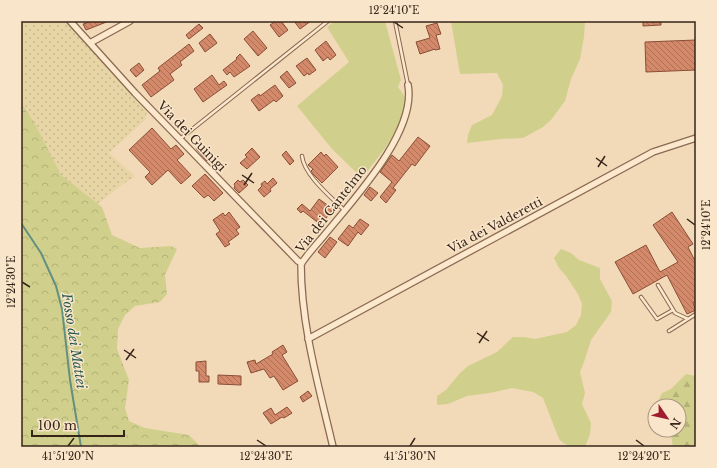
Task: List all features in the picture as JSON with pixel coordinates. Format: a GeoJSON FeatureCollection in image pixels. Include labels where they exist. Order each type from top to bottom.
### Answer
{"type":"FeatureCollection","features":[{"type":"Feature","properties":{"kind":"street","name":"Via dei Guinigi"},"geometry":{"type":"LineString","coordinates":[[70,21],[180,140],[298,261],[302,263]]}},
{"type":"Feature","properties":{"kind":"street"},"geometry":{"type":"LineString","coordinates":[[90,43],[130,21]]}},
{"type":"Feature","properties":{"kind":"street","name":"Via dei Cantelmo"},"geometry":{"type":"LineString","coordinates":[[333,447],[308,339],[302,263],[387,155],[398,136],[405,119],[410,93],[408,85]]}},
{"type":"Feature","properties":{"kind":"street","name":"Via dei Valderetti"},"geometry":{"type":"LineString","coordinates":[[308,339],[653,152],[696,138]]}},
{"type":"Feature","properties":{"kind":"lane"},"geometry":{"type":"LineString","coordinates":[[180,140],[328,21]]}},
{"type":"Feature","properties":{"kind":"lane"},"geometry":{"type":"LineString","coordinates":[[395,21],[408,85]]}},
{"type":"Feature","properties":{"kind":"lane"},"geometry":{"type":"LineString","coordinates":[[302,156],[306,169],[344,210]]}},
{"type":"Feature","properties":{"kind":"lane"},"geometry":{"type":"LineString","coordinates":[[658,285],[675,313],[688,319]]}},
{"type":"Feature","properties":{"kind":"lane"},"geometry":{"type":"LineString","coordinates":[[641,297],[657,319],[673,310]]}},
{"type":"Feature","properties":{"kind":"lane"},"geometry":{"type":"LineString","coordinates":[[669,332],[696,314]]}},
{"type":"Feature","properties":{"kind":"shaded area"},"geometry":{"type":"Polygon","coordinates":[[[21,21],[66,21],[147,110],[146,119],[109,153],[135,176],[119,187],[51,242],[21,204],[21,21]]]}},
{"type":"Feature","properties":{"kind":"green space"},"geometry":{"type":"Polygon","coordinates":[[[335,21],[385,21],[401,80],[398,87],[405,98],[405,108],[397,129],[383,151],[362,178],[332,149],[297,106],[349,62],[327,27],[335,21]]]}},
{"type":"Feature","properties":{"kind":"green space"},"geometry":{"type":"Polygon","coordinates":[[[451,21],[585,21],[580,59],[571,79],[565,101],[551,120],[543,127],[523,138],[467,143],[472,125],[492,115],[502,96],[503,85],[497,73],[460,74],[451,21]]]}},
{"type":"Feature","properties":{"kind":"green space"},"geometry":{"type":"Polygon","coordinates":[[[21,103],[35,124],[61,175],[102,207],[112,235],[140,248],[171,246],[177,249],[165,275],[167,294],[160,302],[135,306],[125,315],[118,329],[117,349],[129,380],[125,408],[129,421],[145,428],[189,435],[201,447],[21,447],[21,103]]]}},
{"type":"Feature","properties":{"kind":"green space"},"geometry":{"type":"Polygon","coordinates":[[[561,249],[571,253],[579,260],[600,268],[600,279],[612,301],[611,312],[591,340],[580,372],[585,393],[582,404],[591,423],[590,434],[585,447],[574,447],[562,442],[559,439],[543,398],[533,392],[512,388],[467,396],[448,404],[437,405],[437,396],[446,390],[460,373],[468,366],[497,352],[513,337],[535,339],[567,332],[576,325],[581,315],[582,304],[578,294],[559,268],[554,258],[561,249]]]}},
{"type":"Feature","properties":{"kind":"green space"},"geometry":{"type":"Polygon","coordinates":[[[686,374],[696,376],[696,447],[673,447],[671,438],[687,438],[687,398],[660,398],[662,393],[671,389],[686,374]]]}},
{"type":"Feature","properties":{"kind":"building"},"geometry":{"type":"Polygon","coordinates":[[[87,21],[109,21],[86,30],[83,24],[87,23],[87,21]]]}},
{"type":"Feature","properties":{"kind":"building"},"geometry":{"type":"Polygon","coordinates":[[[276,21],[281,21],[288,30],[279,37],[270,25],[276,21]]]}},
{"type":"Feature","properties":{"kind":"building"},"geometry":{"type":"Polygon","coordinates":[[[294,21],[311,21],[300,29],[294,21]]]}},
{"type":"Feature","properties":{"kind":"building"},"geometry":{"type":"Polygon","coordinates":[[[643,21],[661,21],[661,25],[643,26],[643,21]]]}},
{"type":"Feature","properties":{"kind":"building"},"geometry":{"type":"Polygon","coordinates":[[[437,23],[441,34],[436,35],[440,49],[435,49],[420,54],[416,42],[430,38],[426,26],[437,23]]]}},
{"type":"Feature","properties":{"kind":"building"},"geometry":{"type":"Polygon","coordinates":[[[199,24],[203,28],[189,39],[186,35],[199,24]]]}},
{"type":"Feature","properties":{"kind":"building"},"geometry":{"type":"Polygon","coordinates":[[[253,31],[267,48],[258,56],[244,39],[253,31]]]}},
{"type":"Feature","properties":{"kind":"building"},"geometry":{"type":"Polygon","coordinates":[[[210,34],[217,43],[205,52],[199,43],[210,34]]]}},
{"type":"Feature","properties":{"kind":"building"},"geometry":{"type":"Polygon","coordinates":[[[696,40],[696,70],[646,72],[645,42],[696,40]]]}},
{"type":"Feature","properties":{"kind":"building"},"geometry":{"type":"Polygon","coordinates":[[[326,41],[336,55],[330,60],[328,57],[323,61],[315,50],[326,41]]]}},
{"type":"Feature","properties":{"kind":"building"},"geometry":{"type":"Polygon","coordinates":[[[189,44],[194,51],[180,62],[182,65],[170,74],[174,80],[151,97],[142,85],[160,71],[158,68],[189,44]]]}},
{"type":"Feature","properties":{"kind":"building"},"geometry":{"type":"Polygon","coordinates":[[[240,54],[250,66],[234,77],[230,72],[227,75],[223,70],[237,59],[236,58],[240,54]]]}},
{"type":"Feature","properties":{"kind":"building"},"geometry":{"type":"Polygon","coordinates":[[[307,58],[316,70],[309,75],[308,73],[304,76],[296,66],[307,58]]]}},
{"type":"Feature","properties":{"kind":"building"},"geometry":{"type":"Polygon","coordinates":[[[139,63],[144,70],[136,77],[130,70],[139,63]]]}},
{"type":"Feature","properties":{"kind":"building"},"geometry":{"type":"Polygon","coordinates":[[[287,71],[296,83],[289,88],[280,77],[287,71]]]}},
{"type":"Feature","properties":{"kind":"building"},"geometry":{"type":"Polygon","coordinates":[[[212,75],[219,85],[224,81],[227,85],[203,102],[194,89],[212,75]]]}},
{"type":"Feature","properties":{"kind":"building"},"geometry":{"type":"Polygon","coordinates":[[[275,85],[283,96],[276,102],[274,100],[259,111],[251,100],[259,94],[260,96],[275,85]]]}},
{"type":"Feature","properties":{"kind":"building"},"geometry":{"type":"Polygon","coordinates":[[[152,128],[171,149],[176,145],[184,154],[177,160],[191,175],[181,184],[168,170],[152,185],[145,177],[150,172],[129,150],[152,128]]]}},
{"type":"Feature","properties":{"kind":"building"},"geometry":{"type":"Polygon","coordinates":[[[418,137],[430,146],[415,166],[412,164],[393,188],[396,190],[386,203],[380,197],[392,182],[380,172],[392,155],[399,161],[418,137]]]}},
{"type":"Feature","properties":{"kind":"building"},"geometry":{"type":"Polygon","coordinates":[[[201,144],[206,149],[203,152],[209,158],[207,161],[196,149],[201,144]]]}},
{"type":"Feature","properties":{"kind":"building"},"geometry":{"type":"Polygon","coordinates":[[[252,148],[260,157],[247,169],[240,163],[247,157],[245,155],[252,148]]]}},
{"type":"Feature","properties":{"kind":"building"},"geometry":{"type":"Polygon","coordinates":[[[286,151],[294,161],[290,165],[282,155],[286,151]]]}},
{"type":"Feature","properties":{"kind":"building"},"geometry":{"type":"Polygon","coordinates":[[[321,152],[324,156],[326,154],[338,167],[322,183],[313,174],[311,171],[313,169],[308,165],[321,152]]]}},
{"type":"Feature","properties":{"kind":"building"},"geometry":{"type":"Polygon","coordinates":[[[205,174],[223,193],[214,201],[208,195],[204,198],[192,186],[205,174]]]}},
{"type":"Feature","properties":{"kind":"building"},"geometry":{"type":"Polygon","coordinates":[[[273,178],[277,183],[264,197],[258,190],[262,186],[261,184],[265,181],[267,184],[273,178]]]}},
{"type":"Feature","properties":{"kind":"building"},"geometry":{"type":"Polygon","coordinates":[[[238,180],[240,182],[243,180],[248,185],[239,193],[234,188],[234,184],[238,180]]]}},
{"type":"Feature","properties":{"kind":"building"},"geometry":{"type":"Polygon","coordinates":[[[370,187],[378,193],[371,201],[364,195],[370,187]]]}},
{"type":"Feature","properties":{"kind":"building"},"geometry":{"type":"Polygon","coordinates":[[[319,199],[333,209],[321,225],[303,211],[301,213],[297,209],[302,204],[310,211],[319,199]]]}},
{"type":"Feature","properties":{"kind":"building"},"geometry":{"type":"Polygon","coordinates":[[[229,212],[240,227],[236,230],[239,234],[228,242],[230,244],[225,247],[216,234],[220,231],[213,220],[223,213],[225,216],[229,212]]]}},
{"type":"Feature","properties":{"kind":"building"},"geometry":{"type":"Polygon","coordinates":[[[672,212],[693,244],[688,247],[694,259],[696,258],[696,301],[693,303],[696,310],[687,314],[667,275],[633,294],[615,262],[646,245],[660,272],[678,262],[653,225],[672,212]]]}},
{"type":"Feature","properties":{"kind":"building"},"geometry":{"type":"Polygon","coordinates":[[[360,219],[369,225],[361,235],[358,232],[348,246],[338,239],[349,225],[353,228],[360,219]]]}},
{"type":"Feature","properties":{"kind":"building"},"geometry":{"type":"Polygon","coordinates":[[[330,237],[337,242],[325,258],[318,252],[330,237]]]}},
{"type":"Feature","properties":{"kind":"building"},"geometry":{"type":"Polygon","coordinates":[[[283,345],[287,352],[282,355],[298,381],[283,390],[274,376],[270,378],[264,369],[251,373],[247,362],[255,360],[256,364],[273,354],[272,352],[283,345]]]}},
{"type":"Feature","properties":{"kind":"building"},"geometry":{"type":"Polygon","coordinates":[[[206,361],[206,376],[209,376],[209,382],[199,382],[199,371],[196,371],[196,362],[206,361]]]}},
{"type":"Feature","properties":{"kind":"building"},"geometry":{"type":"Polygon","coordinates":[[[218,375],[241,376],[241,385],[218,384],[218,375]]]}},
{"type":"Feature","properties":{"kind":"building"},"geometry":{"type":"Polygon","coordinates":[[[308,391],[312,396],[303,402],[300,397],[308,391]]]}},
{"type":"Feature","properties":{"kind":"building"},"geometry":{"type":"Polygon","coordinates":[[[287,407],[292,413],[271,424],[263,413],[271,408],[275,415],[287,407]]]}},
{"type":"Feature","properties":{"kind":"waterway","name":"Fosso dei Mattei"},"geometry":{"type":"LineString","coordinates":[[21,223],[41,253],[56,286],[62,309],[70,380],[81,447]]}}]}
